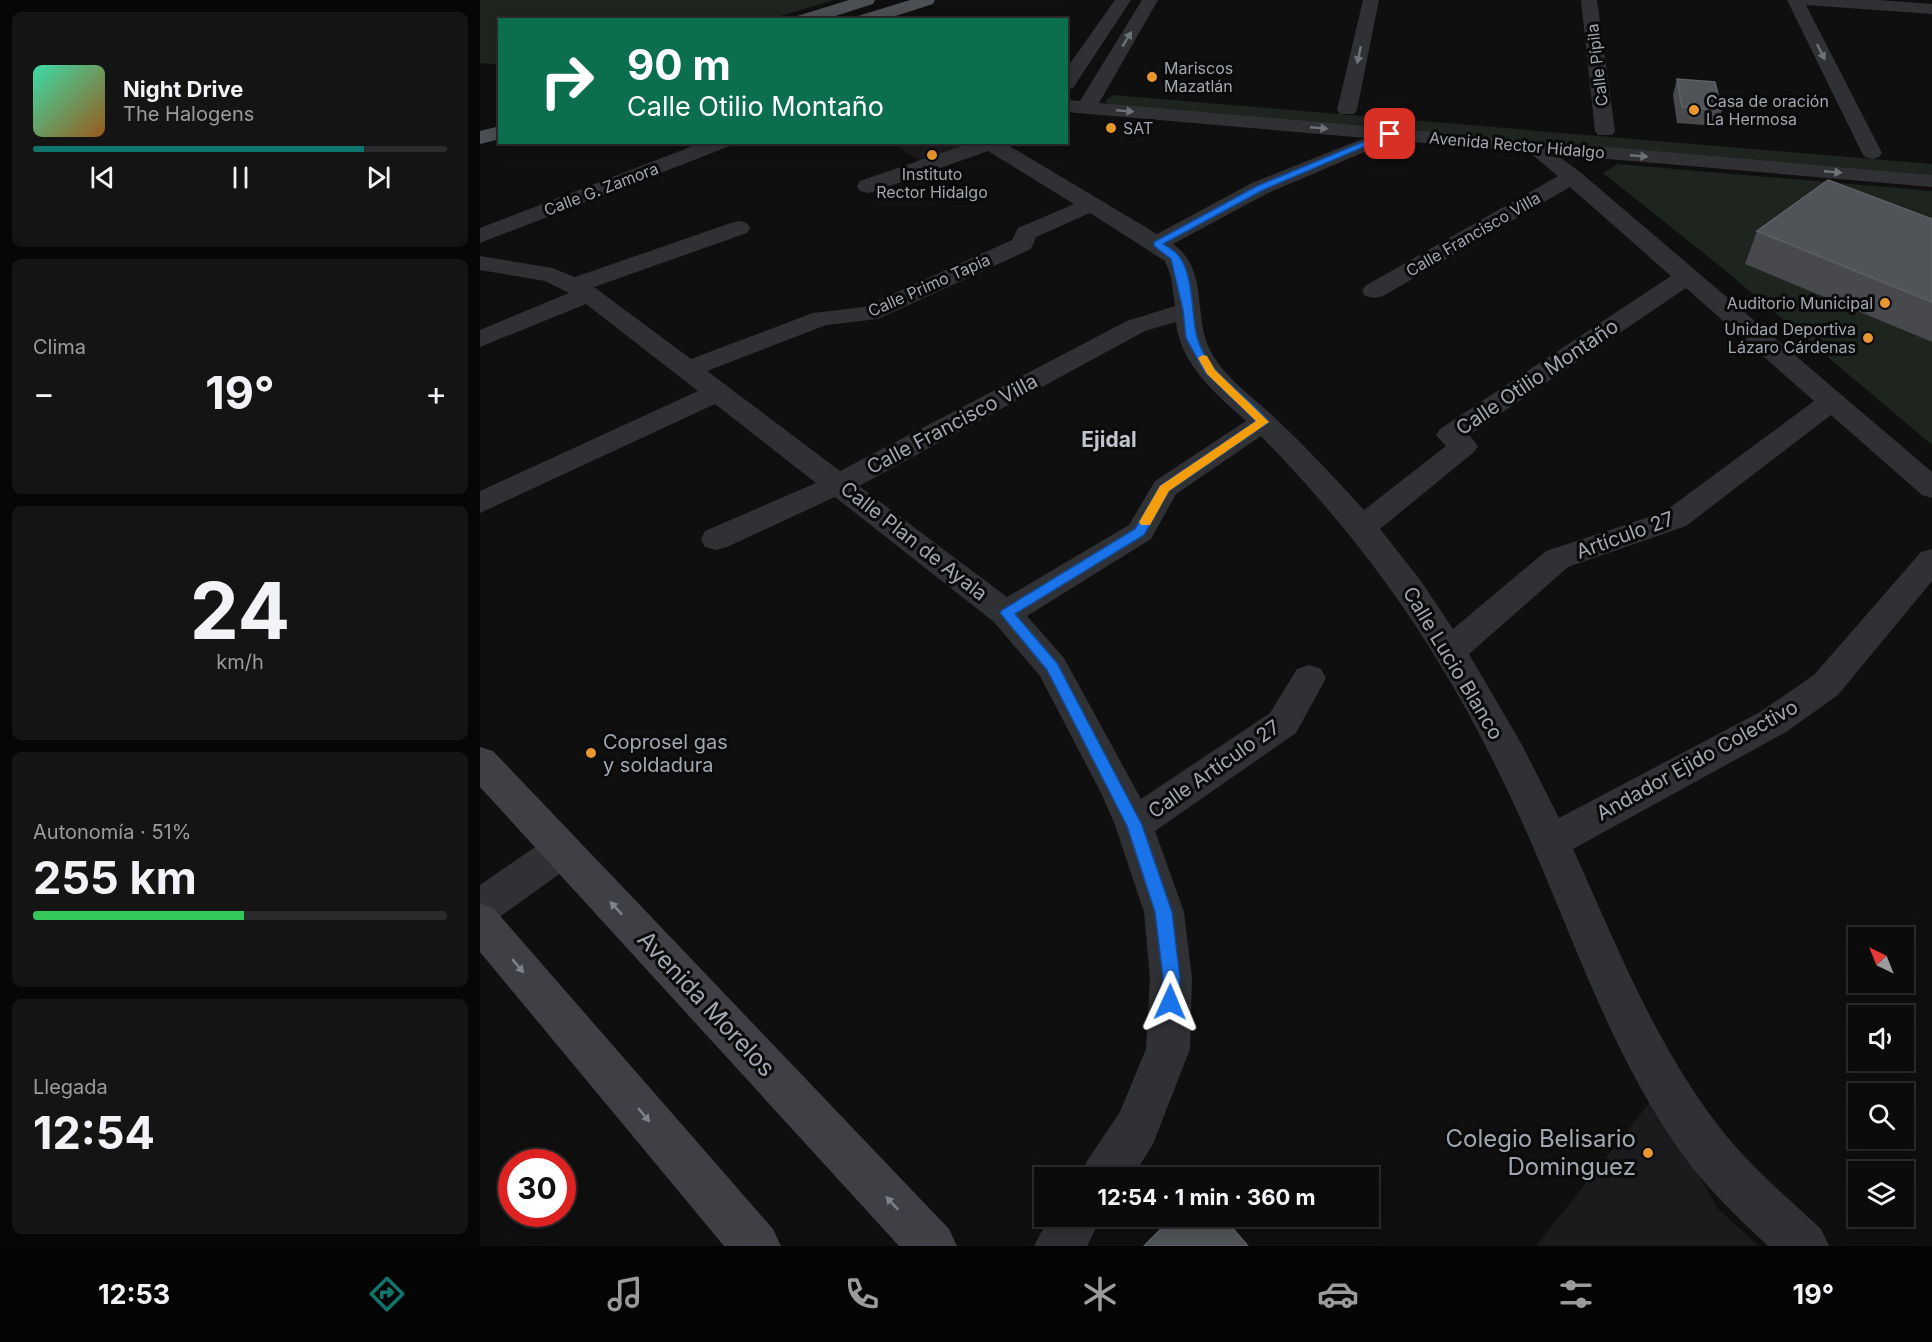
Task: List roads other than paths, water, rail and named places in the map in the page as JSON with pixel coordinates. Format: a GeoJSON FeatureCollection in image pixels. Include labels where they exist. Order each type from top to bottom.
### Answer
{"type":"FeatureCollection","features":[{"type":"Feature","properties":{"kind":"main road"},"geometry":{"type":"LineString","coordinates":[[808,18],[867,0]]}},
{"type":"Feature","properties":{"kind":"main road"},"geometry":{"type":"LineString","coordinates":[[870,18],[927,0]]}},
{"type":"Feature","properties":{"kind":"main road"},"geometry":{"type":"LineString","coordinates":[[480,118],[498,113]]}},
{"type":"Feature","properties":{"kind":"main road"},"geometry":{"type":"LineString","coordinates":[[480,138],[498,133]]}},
{"type":"Feature","properties":{"kind":"main road","name":"Avenida Morelos"},"geometry":{"type":"LineString","coordinates":[[480,762],[932,1246]]}},
{"type":"Feature","properties":{"kind":"main road"},"geometry":{"type":"LineString","coordinates":[[480,922],[756,1246]]}},
{"type":"Feature","properties":{"kind":"street"},"geometry":{"type":"LineString","coordinates":[[1068,83],[1124,0]]}},
{"type":"Feature","properties":{"kind":"street"},"geometry":{"type":"LineString","coordinates":[[1076,107],[1105,90],[1150,0]]}},
{"type":"Feature","properties":{"kind":"street"},"geometry":{"type":"LineString","coordinates":[[1347,110],[1371,0]]}},
{"type":"Feature","properties":{"kind":"street","name":"Calle Pípila"},"geometry":{"type":"LineString","coordinates":[[1589,0],[1605,131]]}},
{"type":"Feature","properties":{"kind":"street"},"geometry":{"type":"LineString","coordinates":[[1795,0],[1882,153],[1849,151]]}},
{"type":"Feature","properties":{"kind":"street"},"geometry":{"type":"LineString","coordinates":[[1808,0],[1932,9]]}},
{"type":"Feature","properties":{"kind":"street"},"geometry":{"type":"LineString","coordinates":[[1068,86],[1105,90]]}},
{"type":"Feature","properties":{"kind":"street","name":"Avenida Rector Hidalgo"},"geometry":{"type":"LineString","coordinates":[[1076,107],[1932,181]]}},
{"type":"Feature","properties":{"kind":"street"},"geometry":{"type":"LineString","coordinates":[[1324,108],[1371,112]]}},
{"type":"Feature","properties":{"kind":"street","name":"Avenida Rector Hidalgo"},"geometry":{"type":"LineString","coordinates":[[1582,129],[1628,133]]}},
{"type":"Feature","properties":{"kind":"street"},"geometry":{"type":"LineString","coordinates":[[1157,244],[1260,188],[1390,134]]}},
{"type":"Feature","properties":{"kind":"street","name":"Calle G. Zamora"},"geometry":{"type":"LineString","coordinates":[[480,236],[718,144]]}},
{"type":"Feature","properties":{"kind":"street"},"geometry":{"type":"LineString","coordinates":[[868,186],[985,144]]}},
{"type":"Feature","properties":{"kind":"street","name":"Calle Lucio Blanco"},"geometry":{"type":"LineString","coordinates":[[990,144],[1092,204],[1175,257],[1189,310],[1192,338],[1210,372],[1263,422],[1361,528],[1417,597],[1450,651],[1496,733],[1550,842],[1609,977],[1660,1080],[1700,1140],[1762,1208],[1804,1246]]}},
{"type":"Feature","properties":{"kind":"street"},"geometry":{"type":"LineString","coordinates":[[1533,147],[1572,177],[1932,488]]}},
{"type":"Feature","properties":{"kind":"street","name":"Calle Francisco Villa"},"geometry":{"type":"LineString","coordinates":[[1374,291],[1572,177]]}},
{"type":"Feature","properties":{"kind":"street","name":"Calle Primo Tapia"},"geometry":{"type":"LineString","coordinates":[[688,369],[822,318],[869,314],[1023,244],[1026,233],[1092,204]]}},
{"type":"Feature","properties":{"kind":"street"},"geometry":{"type":"LineString","coordinates":[[480,339],[582,290],[739,228]]}},
{"type":"Feature","properties":{"kind":"street","name":"Calle Plan de Ayala"},"geometry":{"type":"LineString","coordinates":[[480,263],[552,275],[582,290],[839,483],[1006,613],[1052,667],[1134,825],[1164,912],[1171,978],[1168,1049],[1137,1128],[1111,1167]]}},
{"type":"Feature","properties":{"kind":"street","name":"Calle Otilio Montaño"},"geometry":{"type":"LineString","coordinates":[[1361,528],[1464,446],[1450,435],[1687,276]]}},
{"type":"Feature","properties":{"kind":"street","name":"Calle Francisco Villa"},"geometry":{"type":"LineString","coordinates":[[716,539],[839,483],[1136,326],[1189,310]]}},
{"type":"Feature","properties":{"kind":"street"},"geometry":{"type":"LineString","coordinates":[[480,503],[719,392]]}},
{"type":"Feature","properties":{"kind":"street","name":"Artículo 27"},"geometry":{"type":"LineString","coordinates":[[1450,651],[1557,559],[1675,519],[1832,401]]}},
{"type":"Feature","properties":{"kind":"street"},"geometry":{"type":"LineString","coordinates":[[1006,613],[1140,532],[1165,488],[1263,422]]}},
{"type":"Feature","properties":{"kind":"street","name":"Andador Ejido Colectivo"},"geometry":{"type":"LineString","coordinates":[[1550,842],[1773,722],[1826,685],[1932,560]]}},
{"type":"Feature","properties":{"kind":"street","name":"Calle Artículo 27"},"geometry":{"type":"LineString","coordinates":[[1134,825],[1283,723],[1309,678]]}},
{"type":"Feature","properties":{"kind":"street"},"geometry":{"type":"LineString","coordinates":[[480,908],[561,850]]}},
{"type":"Feature","properties":{"kind":"street"},"geometry":{"type":"LineString","coordinates":[[1059,1246],[1071,1227]]}},
{"type":"Feature","properties":{"kind":"place","name":"Mariscos Mazatlán"},"geometry":{"type":"Point","coordinates":[1152,77]}},
{"type":"Feature","properties":{"kind":"place","name":"Casa de oración La Hermosa"},"geometry":{"type":"Point","coordinates":[1694,110]}},
{"type":"Feature","properties":{"kind":"place","name":"SAT"},"geometry":{"type":"Point","coordinates":[1111,128]}},
{"type":"Feature","properties":{"kind":"place","name":"Instituto Rector Hidalgo"},"geometry":{"type":"Point","coordinates":[932,155]}},
{"type":"Feature","properties":{"kind":"place","name":"Auditorio Municipal"},"geometry":{"type":"Point","coordinates":[1885,303]}},
{"type":"Feature","properties":{"kind":"place","name":"Unidad Deportiva Lázaro Cárdenas"},"geometry":{"type":"Point","coordinates":[1868,338]}},
{"type":"Feature","properties":{"kind":"place","name":"Coprosel gas y soldadura"},"geometry":{"type":"Point","coordinates":[591,753]}},
{"type":"Feature","properties":{"kind":"place","name":"Colegio Belisario Dominguez"},"geometry":{"type":"Point","coordinates":[1648,1153]}},
{"type":"Feature","properties":{"kind":"district","name":"Ejidal"},"geometry":{"type":"Point","coordinates":[1109,440]}}]}
